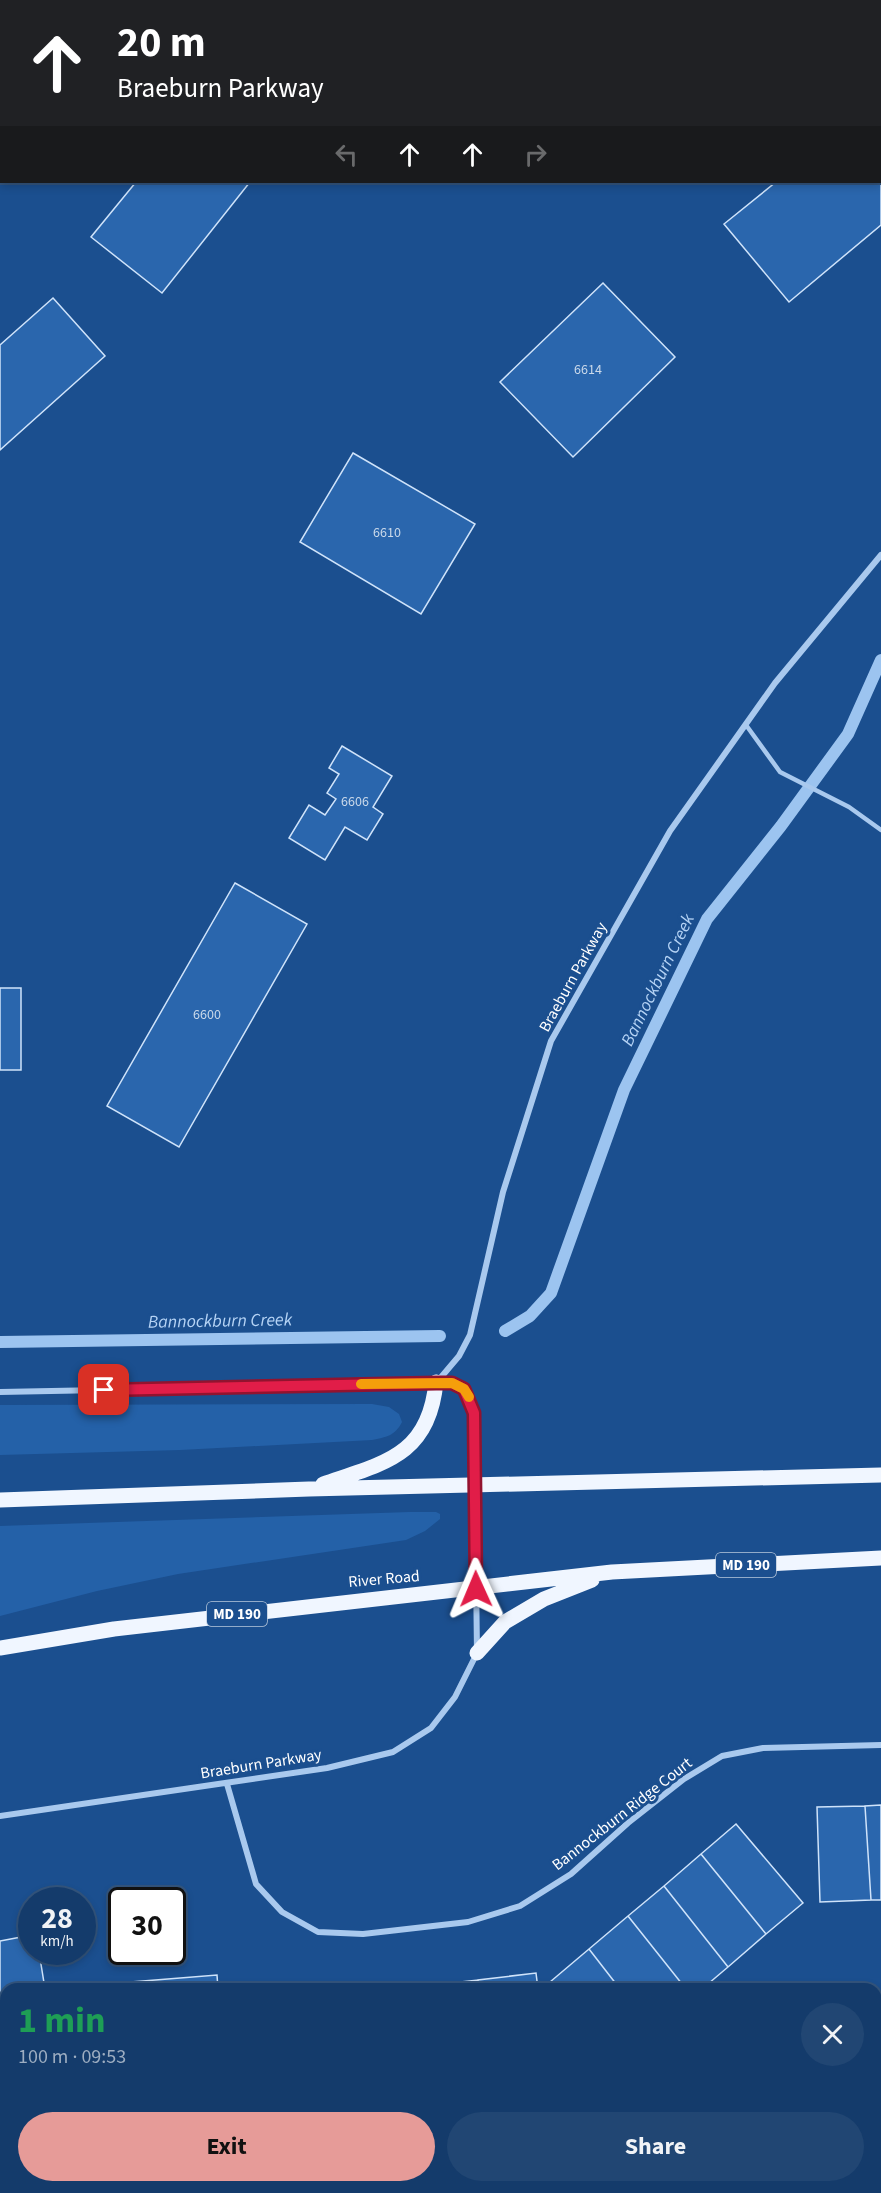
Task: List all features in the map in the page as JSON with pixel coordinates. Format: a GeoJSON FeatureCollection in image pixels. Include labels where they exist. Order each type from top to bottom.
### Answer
{"type":"FeatureCollection","features":[{"type":"Feature","properties":{"kind":"main road"},"geometry":{"type":"LineString","coordinates":[[309,1489],[381,1463],[410,1445],[422,1433],[429,1419],[436,1383]]}},
{"type":"Feature","properties":{"kind":"main road"},"geometry":{"type":"LineString","coordinates":[[0,1500],[309,1489],[881,1475]]}},
{"type":"Feature","properties":{"kind":"main road","name":"River Road"},"geometry":{"type":"LineString","coordinates":[[0,1647],[114,1629],[612,1572],[881,1558]]}},
{"type":"Feature","properties":{"kind":"main road"},"geometry":{"type":"LineString","coordinates":[[477,1653],[505,1623],[544,1599],[612,1572]]}},
{"type":"Feature","properties":{"kind":"street","name":"Braeburn Parkway"},"geometry":{"type":"LineString","coordinates":[[436,1383],[459,1356],[470,1335],[503,1191],[551,1041],[670,831],[775,683],[881,555]]}},
{"type":"Feature","properties":{"kind":"street"},"geometry":{"type":"LineString","coordinates":[[0,1392],[436,1383],[464,1389],[471,1400],[474,1413],[477,1653]]}},
{"type":"Feature","properties":{"kind":"street","name":"Braeburn Parkway"},"geometry":{"type":"LineString","coordinates":[[0,1816],[327,1768],[393,1752],[431,1728],[455,1697],[477,1653]]}},
{"type":"Feature","properties":{"kind":"street","name":"Bannockburn Ridge Court"},"geometry":{"type":"LineString","coordinates":[[227,1784],[256,1884],[282,1912],[318,1932],[363,1934],[468,1922],[519,1906],[571,1874],[628,1823],[684,1779],[722,1756],[762,1748],[881,1745]]}},
{"type":"Feature","properties":{"kind":"lane"},"geometry":{"type":"LineString","coordinates":[[746,724],[780,772],[832,799],[881,830]]}},
{"type":"Feature","properties":{"kind":"shaded area"},"geometry":{"type":"Polygon","coordinates":[[[372,1404],[389,1407],[399,1414],[402,1422],[393,1433],[386,1437],[372,1440],[180,1450],[0,1455],[0,1405],[372,1404]]]}},
{"type":"Feature","properties":{"kind":"shaded area"},"geometry":{"type":"Polygon","coordinates":[[[436,1512],[440,1514],[440,1519],[425,1531],[406,1540],[178,1574],[97,1591],[0,1616],[0,1526],[436,1512]]]}},
{"type":"Feature","properties":{"kind":"building"},"geometry":{"type":"Polygon","coordinates":[[[135,183],[249,183],[162,293],[91,237],[135,183]]]}},
{"type":"Feature","properties":{"kind":"building"},"geometry":{"type":"Polygon","coordinates":[[[775,183],[881,183],[881,225],[789,302],[724,224],[775,183]]]}},
{"type":"Feature","properties":{"kind":"building"},"geometry":{"type":"Polygon","coordinates":[[[603,283],[675,357],[573,457],[500,382],[603,283]]]}},
{"type":"Feature","properties":{"kind":"building"},"geometry":{"type":"Polygon","coordinates":[[[53,298],[105,356],[0,450],[0,345],[53,298]]]}},
{"type":"Feature","properties":{"kind":"building"},"geometry":{"type":"Polygon","coordinates":[[[353,453],[475,524],[421,614],[300,542],[353,453]]]}},
{"type":"Feature","properties":{"kind":"building"},"geometry":{"type":"Polygon","coordinates":[[[342,746],[392,776],[373,807],[383,814],[367,840],[345,827],[325,860],[289,838],[309,805],[325,815],[336,799],[327,793],[339,774],[329,768],[342,746]]]}},
{"type":"Feature","properties":{"kind":"building"},"geometry":{"type":"Polygon","coordinates":[[[235,883],[307,924],[179,1147],[107,1106],[235,883]]]}},
{"type":"Feature","properties":{"kind":"building"},"geometry":{"type":"Polygon","coordinates":[[[0,988],[21,988],[21,1070],[0,1070],[0,988]]]}},
{"type":"Feature","properties":{"kind":"building"},"geometry":{"type":"Polygon","coordinates":[[[881,1805],[881,1900],[871,1900],[865,1806],[881,1805]]]}},
{"type":"Feature","properties":{"kind":"building"},"geometry":{"type":"Polygon","coordinates":[[[865,1806],[871,1900],[820,1902],[817,1807],[865,1806]]]}},
{"type":"Feature","properties":{"kind":"building"},"geometry":{"type":"Polygon","coordinates":[[[736,1824],[803,1903],[766,1934],[701,1854],[736,1824]]]}},
{"type":"Feature","properties":{"kind":"building"},"geometry":{"type":"Polygon","coordinates":[[[701,1854],[766,1934],[728,1967],[664,1886],[701,1854]]]}},
{"type":"Feature","properties":{"kind":"building"},"geometry":{"type":"Polygon","coordinates":[[[664,1886],[728,1967],[709,1983],[681,1983],[628,1916],[664,1886]]]}},
{"type":"Feature","properties":{"kind":"building"},"geometry":{"type":"Polygon","coordinates":[[[628,1916],[681,1983],[615,1983],[589,1949],[628,1916]]]}},
{"type":"Feature","properties":{"kind":"building"},"geometry":{"type":"Polygon","coordinates":[[[18,1938],[18,1965],[41,1965],[44,1983],[0,1983],[0,1941],[18,1938]]]}},
{"type":"Feature","properties":{"kind":"building"},"geometry":{"type":"Polygon","coordinates":[[[589,1949],[615,1983],[551,1983],[589,1949]]]}},
{"type":"Feature","properties":{"kind":"building"},"geometry":{"type":"Polygon","coordinates":[[[536,1973],[537,1983],[478,1983],[478,1980],[536,1973]]]}},
{"type":"Feature","properties":{"kind":"building"},"geometry":{"type":"Polygon","coordinates":[[[217,1975],[218,1983],[131,1983],[217,1975]]]}},
{"type":"Feature","properties":{"kind":"building"},"geometry":{"type":"Polygon","coordinates":[[[478,1980],[478,1983],[451,1983],[478,1980]]]}},
{"type":"Feature","properties":{"kind":"waterway","name":"Bannockburn Creek"},"geometry":{"type":"LineString","coordinates":[[505,1331],[530,1316],[551,1293],[624,1090],[707,919],[781,826],[848,734],[881,660]]}},
{"type":"Feature","properties":{"kind":"waterway","name":"Bannockburn Creek"},"geometry":{"type":"LineString","coordinates":[[0,1342],[440,1336]]}},
{"type":"Feature","properties":{"kind":"slow traffic"},"geometry":{"type":"LineString","coordinates":[[361,1384],[452,1383],[464,1389],[469,1397]]}},
{"type":"Feature","properties":{"kind":"route"},"geometry":{"type":"LineString","coordinates":[[104,1390],[436,1383],[452,1383],[464,1389],[471,1400],[474,1413],[476,1589]]}}]}
